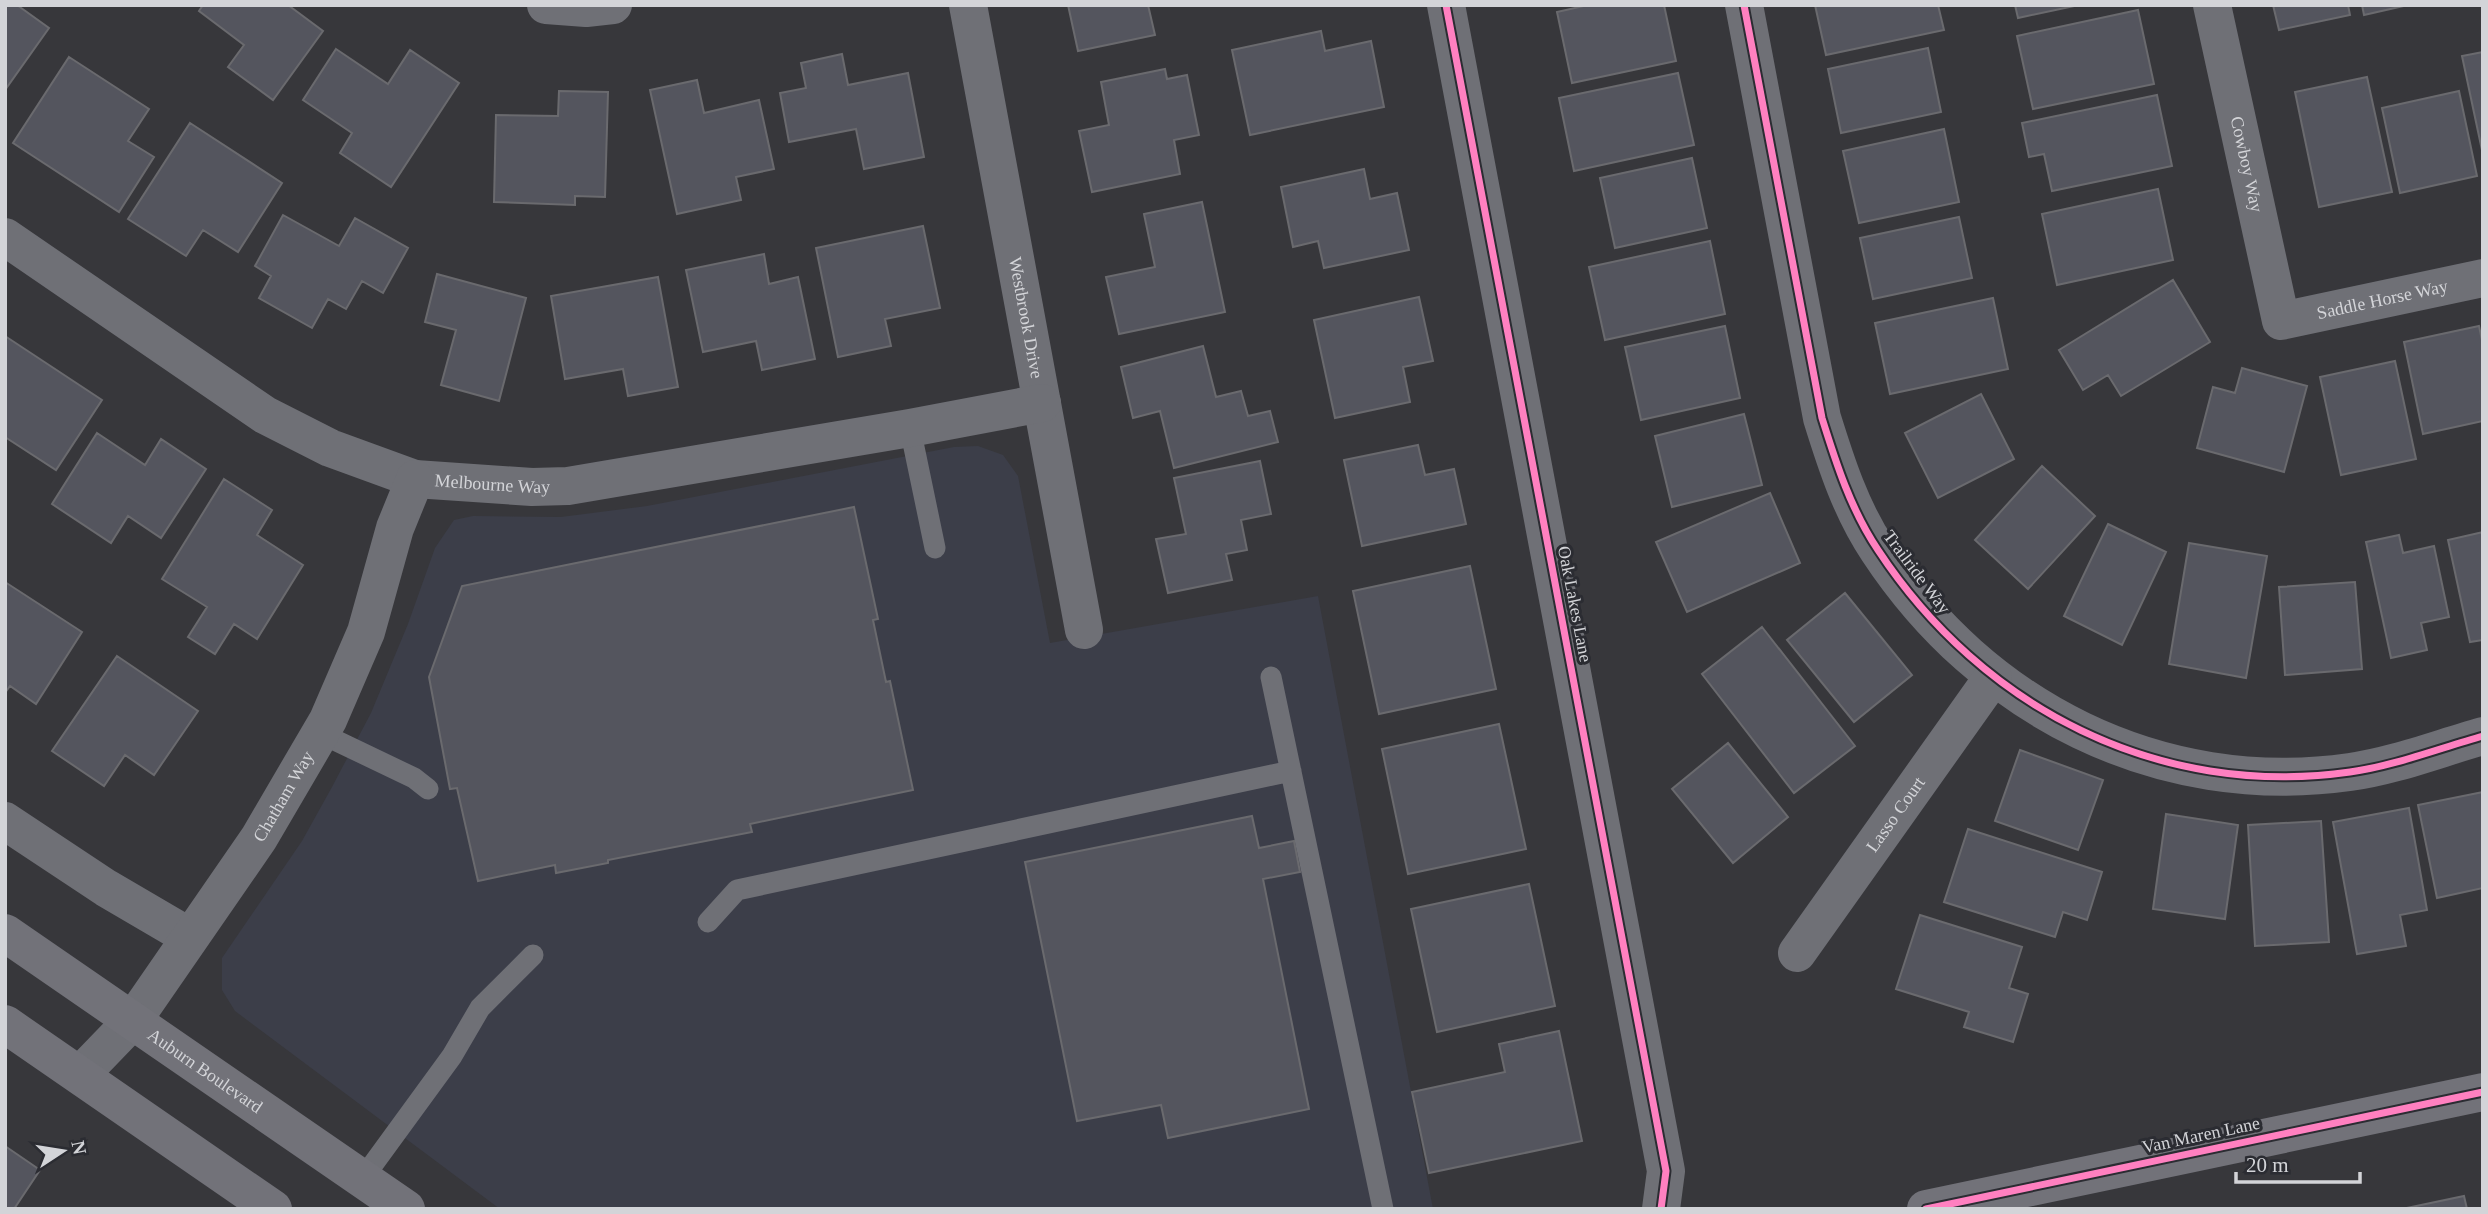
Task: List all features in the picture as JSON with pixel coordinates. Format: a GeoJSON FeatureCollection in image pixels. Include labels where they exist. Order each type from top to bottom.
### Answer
{"type":"FeatureCollection","features":[{"type":"Feature","properties":{"kind":"main road","name":"Auburn Boulevard"},"geometry":{"type":"LineString","coordinates":[[5,933],[134,1019],[406,1209]]}},
{"type":"Feature","properties":{"kind":"main road"},"geometry":{"type":"LineString","coordinates":[[5,1024],[273,1209]]}},
{"type":"Feature","properties":{"kind":"main road","name":"Van Maren Lane"},"geometry":{"type":"LineString","coordinates":[[1926,1209],[2483,1092]]}},
{"type":"Feature","properties":{"kind":"street"},"geometry":{"type":"LineString","coordinates":[[546,5],[586,8],[613,5]]}},
{"type":"Feature","properties":{"kind":"street","name":"Westbrook Drive"},"geometry":{"type":"LineString","coordinates":[[968,5],[1084,630]]}},
{"type":"Feature","properties":{"kind":"street","name":"Oak Lakes Lane"},"geometry":{"type":"LineString","coordinates":[[1446,5],[1666,1171],[1661,1209]]}},
{"type":"Feature","properties":{"kind":"street","name":"Trailride Way"},"geometry":{"type":"LineString","coordinates":[[1744,5],[1822,418],[1842,481],[1876,548],[1919,608],[1972,661],[2054,718],[2121,749],[2185,767],[2267,776],[2351,772],[2483,736]]}},
{"type":"Feature","properties":{"kind":"street","name":"Cowboy Way"},"geometry":{"type":"LineString","coordinates":[[2212,5],[2281,321]]}},
{"type":"Feature","properties":{"kind":"street","name":"Melbourne Way"},"geometry":{"type":"LineString","coordinates":[[5,237],[265,415],[330,448],[415,479],[532,487],[568,486],[1042,403]]}},
{"type":"Feature","properties":{"kind":"street","name":"Saddle Horse Way"},"geometry":{"type":"LineString","coordinates":[[2281,321],[2483,278]]}},
{"type":"Feature","properties":{"kind":"street","name":"Chatham Way"},"geometry":{"type":"LineString","coordinates":[[80,1075],[134,1019],[188,936],[258,838],[320,733],[366,632],[395,528],[415,479]]}},
{"type":"Feature","properties":{"kind":"street","name":"Lasso Court"},"geometry":{"type":"LineString","coordinates":[[1797,953],[1993,677]]}},
{"type":"Feature","properties":{"kind":"street"},"geometry":{"type":"LineString","coordinates":[[5,821],[106,888],[188,936]]}},
{"type":"Feature","properties":{"kind":"lane"},"geometry":{"type":"LineString","coordinates":[[910,428],[935,548]]}},
{"type":"Feature","properties":{"kind":"lane"},"geometry":{"type":"LineString","coordinates":[[1271,677],[1383,1209]]}},
{"type":"Feature","properties":{"kind":"lane"},"geometry":{"type":"LineString","coordinates":[[320,733],[414,778],[428,789]]}},
{"type":"Feature","properties":{"kind":"lane"},"geometry":{"type":"LineString","coordinates":[[708,922],[737,890],[1291,771]]}},
{"type":"Feature","properties":{"kind":"lane"},"geometry":{"type":"LineString","coordinates":[[363,1178],[452,1056],[480,1008],[533,955]]}},
{"type":"Feature","properties":{"kind":"shaded area"},"geometry":{"type":"Polygon","coordinates":[[[978,446],[1003,455],[1018,476],[1050,643],[1318,596],[1433,1209],[500,1209],[235,1011],[222,990],[222,958],[302,841],[332,787],[371,713],[408,624],[435,548],[454,520],[473,516],[561,517],[647,506],[954,447],[978,446]]]}},
{"type":"Feature","properties":{"kind":"building"},"geometry":{"type":"Polygon","coordinates":[[[5,5],[17,5],[49,28],[5,90],[5,5]]]}},
{"type":"Feature","properties":{"kind":"building"},"geometry":{"type":"Polygon","coordinates":[[[203,5],[288,5],[323,31],[273,100],[228,67],[244,45],[199,11],[203,5]]]}},
{"type":"Feature","properties":{"kind":"building"},"geometry":{"type":"Polygon","coordinates":[[[1068,5],[1148,5],[1155,35],[1078,51],[1068,5]]]}},
{"type":"Feature","properties":{"kind":"building"},"geometry":{"type":"Polygon","coordinates":[[[1588,5],[1664,5],[1676,61],[1572,83],[1557,12],[1588,5]]]}},
{"type":"Feature","properties":{"kind":"building"},"geometry":{"type":"Polygon","coordinates":[[[1815,5],[1938,5],[1944,30],[1826,55],[1815,5]]]}},
{"type":"Feature","properties":{"kind":"building"},"geometry":{"type":"Polygon","coordinates":[[[2015,5],[2079,5],[2018,18],[2015,5]]]}},
{"type":"Feature","properties":{"kind":"building"},"geometry":{"type":"Polygon","coordinates":[[[2273,5],[2348,5],[2350,15],[2279,30],[2273,5]]]}},
{"type":"Feature","properties":{"kind":"building"},"geometry":{"type":"Polygon","coordinates":[[[2362,5],[2408,5],[2364,15],[2362,5]]]}},
{"type":"Feature","properties":{"kind":"building"},"geometry":{"type":"Polygon","coordinates":[[[2138,10],[2154,84],[2033,109],[2017,36],[2138,10]]]}},
{"type":"Feature","properties":{"kind":"building"},"geometry":{"type":"Polygon","coordinates":[[[1321,31],[1325,51],[1371,41],[1384,107],[1250,135],[1232,50],[1321,31]]]}},
{"type":"Feature","properties":{"kind":"building"},"geometry":{"type":"Polygon","coordinates":[[[1928,48],[1941,112],[1841,133],[1828,69],[1928,48]]]}},
{"type":"Feature","properties":{"kind":"building"},"geometry":{"type":"Polygon","coordinates":[[[336,49],[388,84],[410,50],[459,83],[391,187],[340,153],[352,133],[303,100],[336,49]]]}},
{"type":"Feature","properties":{"kind":"building"},"geometry":{"type":"Polygon","coordinates":[[[2483,52],[2483,155],[2462,56],[2483,52]]]}},
{"type":"Feature","properties":{"kind":"building"},"geometry":{"type":"Polygon","coordinates":[[[842,54],[848,85],[908,73],[924,157],[864,169],[856,129],[789,142],[780,93],[806,88],[801,63],[842,54]]]}},
{"type":"Feature","properties":{"kind":"building"},"geometry":{"type":"Polygon","coordinates":[[[69,57],[149,109],[128,141],[154,157],[119,212],[13,143],[69,57]]]}},
{"type":"Feature","properties":{"kind":"building"},"geometry":{"type":"Polygon","coordinates":[[[1165,69],[1167,79],[1187,75],[1199,135],[1174,140],[1180,174],[1092,192],[1079,131],[1109,125],[1101,82],[1165,69]]]}},
{"type":"Feature","properties":{"kind":"building"},"geometry":{"type":"Polygon","coordinates":[[[1678,73],[1694,145],[1574,171],[1559,98],[1678,73]]]}},
{"type":"Feature","properties":{"kind":"building"},"geometry":{"type":"Polygon","coordinates":[[[2367,77],[2392,192],[2319,207],[2295,92],[2367,77]]]}},
{"type":"Feature","properties":{"kind":"building"},"geometry":{"type":"Polygon","coordinates":[[[697,80],[704,113],[759,100],[774,169],[736,177],[741,200],[677,214],[650,90],[697,80]]]}},
{"type":"Feature","properties":{"kind":"building"},"geometry":{"type":"Polygon","coordinates":[[[559,91],[608,92],[605,197],[575,196],[575,205],[494,202],[496,115],[558,116],[559,91]]]}},
{"type":"Feature","properties":{"kind":"building"},"geometry":{"type":"Polygon","coordinates":[[[2459,91],[2477,176],[2400,193],[2382,108],[2459,91]]]}},
{"type":"Feature","properties":{"kind":"building"},"geometry":{"type":"Polygon","coordinates":[[[2157,95],[2172,166],[2052,191],[2044,154],[2029,157],[2022,123],[2157,95]]]}},
{"type":"Feature","properties":{"kind":"building"},"geometry":{"type":"Polygon","coordinates":[[[190,123],[282,183],[238,252],[203,230],[186,256],[128,219],[190,123]]]}},
{"type":"Feature","properties":{"kind":"building"},"geometry":{"type":"Polygon","coordinates":[[[1944,129],[1959,202],[1859,223],[1843,151],[1944,129]]]}},
{"type":"Feature","properties":{"kind":"building"},"geometry":{"type":"Polygon","coordinates":[[[1692,158],[1707,228],[1615,248],[1600,178],[1692,158]]]}},
{"type":"Feature","properties":{"kind":"building"},"geometry":{"type":"Polygon","coordinates":[[[1364,169],[1370,199],[1397,193],[1409,250],[1324,268],[1318,241],[1293,247],[1281,187],[1364,169]]]}},
{"type":"Feature","properties":{"kind":"building"},"geometry":{"type":"Polygon","coordinates":[[[2158,189],[2173,260],[2057,285],[2042,214],[2158,189]]]}},
{"type":"Feature","properties":{"kind":"building"},"geometry":{"type":"Polygon","coordinates":[[[1202,202],[1225,312],[1119,334],[1106,277],[1155,267],[1144,214],[1202,202]]]}},
{"type":"Feature","properties":{"kind":"building"},"geometry":{"type":"Polygon","coordinates":[[[283,215],[339,246],[355,218],[408,248],[383,293],[362,281],[346,309],[328,299],[312,328],[259,298],[271,276],[255,266],[283,215]]]}},
{"type":"Feature","properties":{"kind":"building"},"geometry":{"type":"Polygon","coordinates":[[[1959,217],[1972,278],[1873,299],[1860,238],[1959,217]]]}},
{"type":"Feature","properties":{"kind":"building"},"geometry":{"type":"Polygon","coordinates":[[[923,226],[940,308],[885,319],[891,346],[838,357],[816,248],[923,226]]]}},
{"type":"Feature","properties":{"kind":"building"},"geometry":{"type":"Polygon","coordinates":[[[1710,241],[1725,314],[1605,340],[1589,267],[1710,241]]]}},
{"type":"Feature","properties":{"kind":"building"},"geometry":{"type":"Polygon","coordinates":[[[764,254],[769,284],[798,277],[815,359],[762,370],[756,341],[703,352],[686,270],[764,254]]]}},
{"type":"Feature","properties":{"kind":"building"},"geometry":{"type":"Polygon","coordinates":[[[437,274],[526,298],[499,401],[441,385],[456,330],[425,322],[437,274]]]}},
{"type":"Feature","properties":{"kind":"building"},"geometry":{"type":"Polygon","coordinates":[[[658,277],[678,387],[628,396],[623,369],[565,379],[551,296],[658,277]]]}},
{"type":"Feature","properties":{"kind":"building"},"geometry":{"type":"Polygon","coordinates":[[[2173,280],[2210,342],[2121,396],[2108,375],[2083,390],[2059,350],[2173,280]]]}},
{"type":"Feature","properties":{"kind":"building"},"geometry":{"type":"Polygon","coordinates":[[[1419,297],[1433,361],[1403,367],[1410,402],[1335,418],[1314,320],[1419,297]]]}},
{"type":"Feature","properties":{"kind":"building"},"geometry":{"type":"Polygon","coordinates":[[[1993,298],[2008,369],[1890,394],[1875,323],[1993,298]]]}},
{"type":"Feature","properties":{"kind":"building"},"geometry":{"type":"Polygon","coordinates":[[[1725,326],[1740,398],[1641,420],[1625,347],[1725,326]]]}},
{"type":"Feature","properties":{"kind":"building"},"geometry":{"type":"Polygon","coordinates":[[[2479,326],[2483,345],[2483,421],[2423,434],[2404,342],[2479,326]]]}},
{"type":"Feature","properties":{"kind":"building"},"geometry":{"type":"Polygon","coordinates":[[[5,336],[102,400],[56,470],[5,437],[5,336]]]}},
{"type":"Feature","properties":{"kind":"building"},"geometry":{"type":"Polygon","coordinates":[[[1203,346],[1216,397],[1241,391],[1248,416],[1270,411],[1278,442],[1174,468],[1160,411],[1133,418],[1121,367],[1203,346]]]}},
{"type":"Feature","properties":{"kind":"building"},"geometry":{"type":"Polygon","coordinates":[[[2395,361],[2416,459],[2341,475],[2320,377],[2395,361]]]}},
{"type":"Feature","properties":{"kind":"building"},"geometry":{"type":"Polygon","coordinates":[[[2242,368],[2307,386],[2284,472],[2197,448],[2213,387],[2235,393],[2242,368]]]}},
{"type":"Feature","properties":{"kind":"building"},"geometry":{"type":"Polygon","coordinates":[[[1981,394],[2014,459],[1938,498],[1905,433],[1981,394]]]}},
{"type":"Feature","properties":{"kind":"building"},"geometry":{"type":"Polygon","coordinates":[[[1744,414],[1762,485],[1672,507],[1655,436],[1744,414]]]}},
{"type":"Feature","properties":{"kind":"building"},"geometry":{"type":"Polygon","coordinates":[[[97,433],[145,465],[161,439],[206,469],[161,538],[128,516],[111,543],[52,504],[97,433]]]}},
{"type":"Feature","properties":{"kind":"building"},"geometry":{"type":"Polygon","coordinates":[[[1418,445],[1425,475],[1454,469],[1466,524],[1362,546],[1344,460],[1418,445]]]}},
{"type":"Feature","properties":{"kind":"building"},"geometry":{"type":"Polygon","coordinates":[[[1260,461],[1271,514],[1241,520],[1247,550],[1226,554],[1232,580],[1168,593],[1156,539],[1186,534],[1174,478],[1260,461]]]}},
{"type":"Feature","properties":{"kind":"building"},"geometry":{"type":"Polygon","coordinates":[[[2042,466],[2095,516],[2028,589],[1975,540],[2042,466]]]}},
{"type":"Feature","properties":{"kind":"building"},"geometry":{"type":"Polygon","coordinates":[[[224,479],[272,510],[257,535],[303,565],[257,639],[234,624],[215,654],[188,637],[207,607],[162,579],[224,479]]]}},
{"type":"Feature","properties":{"kind":"building"},"geometry":{"type":"Polygon","coordinates":[[[1770,493],[1800,563],[1687,612],[1656,542],[1770,493]]]}},
{"type":"Feature","properties":{"kind":"building"},"geometry":{"type":"Polygon","coordinates":[[[854,507],[878,619],[873,620],[886,682],[890,681],[913,790],[750,824],[752,832],[608,860],[608,863],[556,873],[555,865],[478,881],[457,788],[450,789],[429,677],[462,586],[854,507]]]}},
{"type":"Feature","properties":{"kind":"building"},"geometry":{"type":"Polygon","coordinates":[[[2108,524],[2166,552],[2122,645],[2064,616],[2108,524]]]}},
{"type":"Feature","properties":{"kind":"building"},"geometry":{"type":"Polygon","coordinates":[[[2483,532],[2483,640],[2470,642],[2448,540],[2483,532]]]}},
{"type":"Feature","properties":{"kind":"building"},"geometry":{"type":"Polygon","coordinates":[[[2399,535],[2403,553],[2434,546],[2449,617],[2421,623],[2427,650],[2391,658],[2366,542],[2399,535]]]}},
{"type":"Feature","properties":{"kind":"building"},"geometry":{"type":"Polygon","coordinates":[[[2189,543],[2267,556],[2246,678],[2169,664],[2189,543]]]}},
{"type":"Feature","properties":{"kind":"building"},"geometry":{"type":"Polygon","coordinates":[[[1470,566],[1496,689],[1379,714],[1353,591],[1470,566]]]}},
{"type":"Feature","properties":{"kind":"building"},"geometry":{"type":"Polygon","coordinates":[[[5,582],[82,632],[36,704],[10,686],[5,693],[5,582]]]}},
{"type":"Feature","properties":{"kind":"building"},"geometry":{"type":"Polygon","coordinates":[[[2355,582],[2362,669],[2285,675],[2279,587],[2355,582]]]}},
{"type":"Feature","properties":{"kind":"building"},"geometry":{"type":"Polygon","coordinates":[[[1845,593],[1912,675],[1854,722],[1787,640],[1845,593]]]}},
{"type":"Feature","properties":{"kind":"building"},"geometry":{"type":"Polygon","coordinates":[[[1762,627],[1855,746],[1794,793],[1702,674],[1762,627]]]}},
{"type":"Feature","properties":{"kind":"building"},"geometry":{"type":"Polygon","coordinates":[[[117,656],[198,711],[154,775],[125,755],[104,786],[52,751],[117,656]]]}},
{"type":"Feature","properties":{"kind":"building"},"geometry":{"type":"Polygon","coordinates":[[[1499,724],[1526,849],[1408,874],[1382,749],[1499,724]]]}},
{"type":"Feature","properties":{"kind":"building"},"geometry":{"type":"Polygon","coordinates":[[[1728,743],[1788,817],[1733,863],[1672,789],[1728,743]]]}},
{"type":"Feature","properties":{"kind":"building"},"geometry":{"type":"Polygon","coordinates":[[[2020,750],[2103,780],[2078,850],[1995,821],[2020,750]]]}},
{"type":"Feature","properties":{"kind":"building"},"geometry":{"type":"Polygon","coordinates":[[[2483,792],[2483,888],[2437,898],[2418,805],[2483,792]]]}},
{"type":"Feature","properties":{"kind":"building"},"geometry":{"type":"Polygon","coordinates":[[[2409,808],[2427,910],[2400,915],[2406,946],[2357,954],[2333,822],[2409,808]]]}},
{"type":"Feature","properties":{"kind":"building"},"geometry":{"type":"Polygon","coordinates":[[[2166,814],[2238,825],[2225,919],[2153,909],[2166,814]]]}},
{"type":"Feature","properties":{"kind":"building"},"geometry":{"type":"Polygon","coordinates":[[[1252,816],[1259,848],[1294,841],[1300,872],[1263,879],[1309,1109],[1168,1138],[1161,1105],[1077,1121],[1025,862],[1252,816]]]}},
{"type":"Feature","properties":{"kind":"building"},"geometry":{"type":"Polygon","coordinates":[[[2321,821],[2329,942],[2255,946],[2248,825],[2321,821]]]}},
{"type":"Feature","properties":{"kind":"building"},"geometry":{"type":"Polygon","coordinates":[[[1968,829],[2102,872],[2087,920],[2063,912],[2055,937],[1944,902],[1968,829]]]}},
{"type":"Feature","properties":{"kind":"building"},"geometry":{"type":"Polygon","coordinates":[[[1529,884],[1555,1006],[1437,1032],[1411,909],[1529,884]]]}},
{"type":"Feature","properties":{"kind":"building"},"geometry":{"type":"Polygon","coordinates":[[[1920,915],[2022,947],[2009,988],[2028,994],[2013,1042],[1964,1027],[1969,1012],[1896,989],[1920,915]]]}},
{"type":"Feature","properties":{"kind":"building"},"geometry":{"type":"Polygon","coordinates":[[[1559,1031],[1582,1141],[1429,1173],[1412,1092],[1505,1072],[1499,1044],[1559,1031]]]}},
{"type":"Feature","properties":{"kind":"building"},"geometry":{"type":"Polygon","coordinates":[[[5,1146],[40,1170],[14,1209],[5,1209],[5,1146]]]}},
{"type":"Feature","properties":{"kind":"building"},"geometry":{"type":"Polygon","coordinates":[[[2464,1196],[2467,1209],[2402,1209],[2464,1196]]]}},
{"type":"Feature","properties":{"kind":"cycle path"},"geometry":{"type":"LineString","coordinates":[[1446,5],[1666,1171],[1661,1209]]}},
{"type":"Feature","properties":{"kind":"cycle path"},"geometry":{"type":"LineString","coordinates":[[1744,5],[1822,418],[1833,452],[1852,503],[1878,550],[1920,606],[1969,655],[2022,697],[2081,730],[2144,755],[2210,771],[2279,777],[2350,772],[2400,761],[2483,736]]}},
{"type":"Feature","properties":{"kind":"cycle path"},"geometry":{"type":"LineString","coordinates":[[1926,1209],[2483,1092]]}}]}
